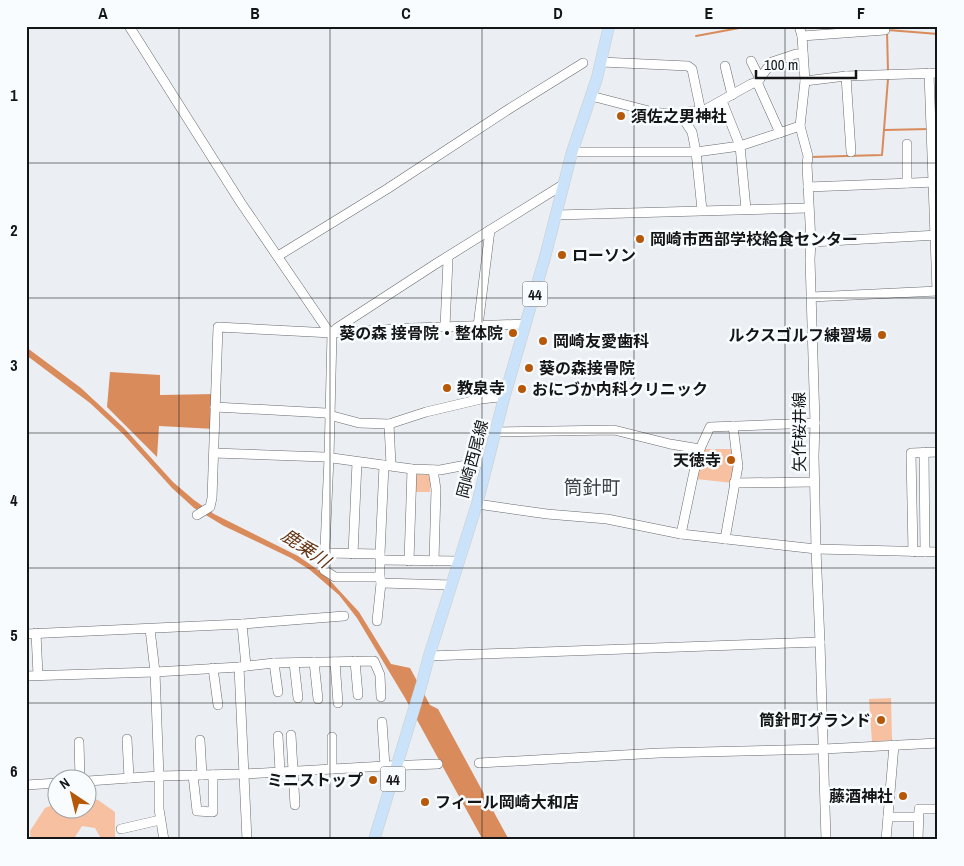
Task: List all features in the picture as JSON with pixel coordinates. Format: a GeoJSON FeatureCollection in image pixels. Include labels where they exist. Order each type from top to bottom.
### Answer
{"type":"FeatureCollection","features":[{"type":"Feature","properties":{"kind":"main road","name":"岡崎西尾線"},"geometry":{"type":"LineString","coordinates":[[374,840],[477,504],[504,398],[572,152],[601,62],[609,26]]}},
{"type":"Feature","properties":{"kind":"street"},"geometry":{"type":"LineString","coordinates":[[129,26],[241,203],[331,333],[329,458],[324,570],[333,576],[452,585]]}},
{"type":"Feature","properties":{"kind":"street","name":"矢作桜井線"},"geometry":{"type":"LineString","coordinates":[[799,26],[802,36],[805,81],[800,126],[808,156],[815,423],[814,482],[826,840]]}},
{"type":"Feature","properties":{"kind":"street"},"geometry":{"type":"LineString","coordinates":[[802,36],[885,30]]}},
{"type":"Feature","properties":{"kind":"street"},"geometry":{"type":"LineString","coordinates":[[591,96],[653,112],[685,116],[691,112],[701,112],[759,80],[772,62],[796,54],[803,54]]}},
{"type":"Feature","properties":{"kind":"street"},"geometry":{"type":"LineString","coordinates":[[750,61],[780,133]]}},
{"type":"Feature","properties":{"kind":"street"},"geometry":{"type":"LineString","coordinates":[[601,62],[688,66],[692,69],[701,112]]}},
{"type":"Feature","properties":{"kind":"street"},"geometry":{"type":"LineString","coordinates":[[278,256],[583,63]]}},
{"type":"Feature","properties":{"kind":"street"},"geometry":{"type":"LineString","coordinates":[[726,66],[732,95]]}},
{"type":"Feature","properties":{"kind":"street"},"geometry":{"type":"LineString","coordinates":[[805,81],[846,76],[933,73],[937,291],[811,297]]}},
{"type":"Feature","properties":{"kind":"street"},"geometry":{"type":"LineString","coordinates":[[846,76],[851,152]]}},
{"type":"Feature","properties":{"kind":"street"},"geometry":{"type":"LineString","coordinates":[[722,101],[740,146],[746,210]]}},
{"type":"Feature","properties":{"kind":"street"},"geometry":{"type":"LineString","coordinates":[[685,116],[684,120],[692,132],[696,152],[702,210]]}},
{"type":"Feature","properties":{"kind":"street"},"geometry":{"type":"LineString","coordinates":[[572,152],[696,152],[740,146],[800,126]]}},
{"type":"Feature","properties":{"kind":"street"},"geometry":{"type":"LineString","coordinates":[[906,144],[907,183]]}},
{"type":"Feature","properties":{"kind":"street"},"geometry":{"type":"LineString","coordinates":[[808,187],[936,182]]}},
{"type":"Feature","properties":{"kind":"street"},"geometry":{"type":"LineString","coordinates":[[331,333],[447,257],[564,184]]}},
{"type":"Feature","properties":{"kind":"street"},"geometry":{"type":"LineString","coordinates":[[556,215],[808,208]]}},
{"type":"Feature","properties":{"kind":"street"},"geometry":{"type":"LineString","coordinates":[[478,326],[490,230]]}},
{"type":"Feature","properties":{"kind":"street"},"geometry":{"type":"LineString","coordinates":[[810,242],[937,235]]}},
{"type":"Feature","properties":{"kind":"street"},"geometry":{"type":"LineString","coordinates":[[445,327],[447,257]]}},
{"type":"Feature","properties":{"kind":"street"},"geometry":{"type":"LineString","coordinates":[[197,514],[210,507],[214,453],[218,327],[331,333],[526,324]]}},
{"type":"Feature","properties":{"kind":"street"},"geometry":{"type":"LineString","coordinates":[[215,407],[326,413],[359,423],[389,424],[426,412],[481,399],[504,398]]}},
{"type":"Feature","properties":{"kind":"street"},"geometry":{"type":"LineString","coordinates":[[681,534],[700,449],[710,426],[815,423]]}},
{"type":"Feature","properties":{"kind":"street"},"geometry":{"type":"LineString","coordinates":[[377,621],[389,424]]}},
{"type":"Feature","properties":{"kind":"street"},"geometry":{"type":"LineString","coordinates":[[725,539],[738,466],[733,426]]}},
{"type":"Feature","properties":{"kind":"street"},"geometry":{"type":"LineString","coordinates":[[496,432],[614,430],[670,444],[700,449]]}},
{"type":"Feature","properties":{"kind":"street"},"geometry":{"type":"LineString","coordinates":[[913,552],[911,452],[938,452]]}},
{"type":"Feature","properties":{"kind":"street"},"geometry":{"type":"LineString","coordinates":[[924,452],[925,552]]}},
{"type":"Feature","properties":{"kind":"street"},"geometry":{"type":"LineString","coordinates":[[214,453],[325,457],[412,469],[433,470],[482,462],[488,464]]}},
{"type":"Feature","properties":{"kind":"street"},"geometry":{"type":"LineString","coordinates":[[353,554],[357,462]]}},
{"type":"Feature","properties":{"kind":"street"},"geometry":{"type":"LineString","coordinates":[[409,561],[412,469]]}},
{"type":"Feature","properties":{"kind":"street"},"geometry":{"type":"LineString","coordinates":[[433,470],[436,489],[434,561]]}},
{"type":"Feature","properties":{"kind":"street"},"geometry":{"type":"LineString","coordinates":[[734,483],[814,482]]}},
{"type":"Feature","properties":{"kind":"street"},"geometry":{"type":"LineString","coordinates":[[477,504],[547,514],[607,519],[681,534],[816,549],[938,552]]}},
{"type":"Feature","properties":{"kind":"street"},"geometry":{"type":"LineString","coordinates":[[326,553],[353,554],[409,561],[459,561]]}},
{"type":"Feature","properties":{"kind":"street"},"geometry":{"type":"LineString","coordinates":[[26,634],[242,624],[344,616]]}},
{"type":"Feature","properties":{"kind":"street"},"geometry":{"type":"LineString","coordinates":[[242,624],[248,840]]}},
{"type":"Feature","properties":{"kind":"street"},"geometry":{"type":"LineString","coordinates":[[150,629],[155,672],[159,809],[164,840]]}},
{"type":"Feature","properties":{"kind":"street"},"geometry":{"type":"LineString","coordinates":[[36,633],[38,675]]}},
{"type":"Feature","properties":{"kind":"street"},"geometry":{"type":"LineString","coordinates":[[429,656],[820,642]]}},
{"type":"Feature","properties":{"kind":"street"},"geometry":{"type":"LineString","coordinates":[[26,676],[155,672],[274,663],[374,661],[380,675],[381,698]]}},
{"type":"Feature","properties":{"kind":"street"},"geometry":{"type":"LineString","coordinates":[[314,662],[318,699]]}},
{"type":"Feature","properties":{"kind":"street"},"geometry":{"type":"LineString","coordinates":[[335,662],[338,703]]}},
{"type":"Feature","properties":{"kind":"street"},"geometry":{"type":"LineString","coordinates":[[355,662],[358,695]]}},
{"type":"Feature","properties":{"kind":"street"},"geometry":{"type":"LineString","coordinates":[[274,663],[278,692]]}},
{"type":"Feature","properties":{"kind":"street"},"geometry":{"type":"LineString","coordinates":[[294,663],[298,698]]}},
{"type":"Feature","properties":{"kind":"street"},"geometry":{"type":"LineString","coordinates":[[213,668],[218,705]]}},
{"type":"Feature","properties":{"kind":"street"},"geometry":{"type":"LineString","coordinates":[[382,722],[385,766]]}},
{"type":"Feature","properties":{"kind":"street"},"geometry":{"type":"LineString","coordinates":[[291,735],[295,805]]}},
{"type":"Feature","properties":{"kind":"street"},"geometry":{"type":"LineString","coordinates":[[278,736],[280,771]]}},
{"type":"Feature","properties":{"kind":"street"},"geometry":{"type":"LineString","coordinates":[[332,737],[332,769]]}},
{"type":"Feature","properties":{"kind":"street"},"geometry":{"type":"LineString","coordinates":[[127,739],[128,778]]}},
{"type":"Feature","properties":{"kind":"street"},"geometry":{"type":"LineString","coordinates":[[200,740],[197,775],[197,812],[213,812],[213,775]]}},
{"type":"Feature","properties":{"kind":"street"},"geometry":{"type":"LineString","coordinates":[[79,742],[80,768]]}},
{"type":"Feature","properties":{"kind":"street"},"geometry":{"type":"LineString","coordinates":[[479,763],[659,753],[824,749],[938,742]]}},
{"type":"Feature","properties":{"kind":"street"},"geometry":{"type":"LineString","coordinates":[[886,840],[894,745]]}},
{"type":"Feature","properties":{"kind":"street"},"geometry":{"type":"LineString","coordinates":[[98,780],[438,764]]}},
{"type":"Feature","properties":{"kind":"street"},"geometry":{"type":"LineString","coordinates":[[26,785],[48,784]]}},
{"type":"Feature","properties":{"kind":"street"},"geometry":{"type":"LineString","coordinates":[[918,840],[919,809],[938,810]]}},
{"type":"Feature","properties":{"kind":"street"},"geometry":{"type":"LineString","coordinates":[[888,817],[918,817]]}},
{"type":"Feature","properties":{"kind":"street"},"geometry":{"type":"LineString","coordinates":[[121,829],[160,820]]}},
{"type":"Feature","properties":{"kind":"shaded area"},"geometry":{"type":"Polygon","coordinates":[[[26,347],[81,388],[124,428],[173,482],[194,500],[214,514],[298,556],[324,574],[359,612],[391,664],[410,668],[430,705],[438,709],[509,840],[483,840],[405,698],[357,618],[339,595],[310,570],[291,558],[224,526],[194,508],[172,488],[124,435],[90,403],[26,355],[26,347]]]}},
{"type":"Feature","properties":{"kind":"shaded area"},"geometry":{"type":"Polygon","coordinates":[[[110,372],[160,375],[160,395],[216,394],[215,429],[159,426],[157,457],[107,407],[110,372]]]}},
{"type":"Feature","properties":{"kind":"shaded area"},"geometry":{"type":"Polygon","coordinates":[[[703,449],[734,449],[735,469],[733,483],[696,479],[703,449]]]}},
{"type":"Feature","properties":{"kind":"shaded area"},"geometry":{"type":"Polygon","coordinates":[[[416,474],[431,475],[430,492],[415,492],[416,474]]]}},
{"type":"Feature","properties":{"kind":"shaded area","name":"筒針町グランド"},"geometry":{"type":"Polygon","coordinates":[[[891,698],[892,740],[872,742],[869,699],[891,698]]]}},
{"type":"Feature","properties":{"kind":"shaded area"},"geometry":{"type":"Polygon","coordinates":[[[98,800],[115,812],[115,840],[102,840],[95,828],[82,826],[75,837],[76,840],[31,840],[30,831],[45,808],[48,807],[48,818],[98,818],[98,800]]]}},
{"type":"Feature","properties":{"kind":"waterway"},"geometry":{"type":"LineString","coordinates":[[696,36],[750,26]]}},
{"type":"Feature","properties":{"kind":"waterway"},"geometry":{"type":"LineString","coordinates":[[888,30],[938,34]]}},
{"type":"Feature","properties":{"kind":"waterway"},"geometry":{"type":"LineString","coordinates":[[887,31],[888,71]]}},
{"type":"Feature","properties":{"kind":"waterway"},"geometry":{"type":"LineString","coordinates":[[811,157],[882,155],[888,79]]}},
{"type":"Feature","properties":{"kind":"waterway"},"geometry":{"type":"LineString","coordinates":[[884,130],[929,129]]}},
{"type":"Feature","properties":{"kind":"place","name":"須佐之男神社"},"geometry":{"type":"Point","coordinates":[621,116]}},
{"type":"Feature","properties":{"kind":"place","name":"岡崎市西部学校給食センター"},"geometry":{"type":"Point","coordinates":[640,239]}},
{"type":"Feature","properties":{"kind":"place","name":"ローソン"},"geometry":{"type":"Point","coordinates":[562,255]}},
{"type":"Feature","properties":{"kind":"place","name":"葵の森 接骨院・整体院"},"geometry":{"type":"Point","coordinates":[513,333]}},
{"type":"Feature","properties":{"kind":"place","name":"ルクスゴルフ練習場"},"geometry":{"type":"Point","coordinates":[882,335]}},
{"type":"Feature","properties":{"kind":"place","name":"岡崎友愛歯科"},"geometry":{"type":"Point","coordinates":[543,341]}},
{"type":"Feature","properties":{"kind":"place","name":"葵の森接骨院"},"geometry":{"type":"Point","coordinates":[529,368]}},
{"type":"Feature","properties":{"kind":"place","name":"教泉寺"},"geometry":{"type":"Point","coordinates":[447,388]}},
{"type":"Feature","properties":{"kind":"place","name":"おにづか内科クリニック"},"geometry":{"type":"Point","coordinates":[522,389]}},
{"type":"Feature","properties":{"kind":"place","name":"天徳寺"},"geometry":{"type":"Point","coordinates":[731,460]}},
{"type":"Feature","properties":{"kind":"place","name":"筒針町グランド"},"geometry":{"type":"Point","coordinates":[881,720]}},
{"type":"Feature","properties":{"kind":"place","name":"ミニストップ"},"geometry":{"type":"Point","coordinates":[373,780]}},
{"type":"Feature","properties":{"kind":"place","name":"藤酒神社"},"geometry":{"type":"Point","coordinates":[903,796]}},
{"type":"Feature","properties":{"kind":"place","name":"フィール岡崎大和店"},"geometry":{"type":"Point","coordinates":[425,802]}},
{"type":"Feature","properties":{"kind":"district","name":"筒針町"},"geometry":{"type":"Point","coordinates":[592,487]}},
{"type":"Feature","properties":{"kind":"water label","name":"鹿乗川"},"geometry":{"type":"Point","coordinates":[306,548]}}]}
